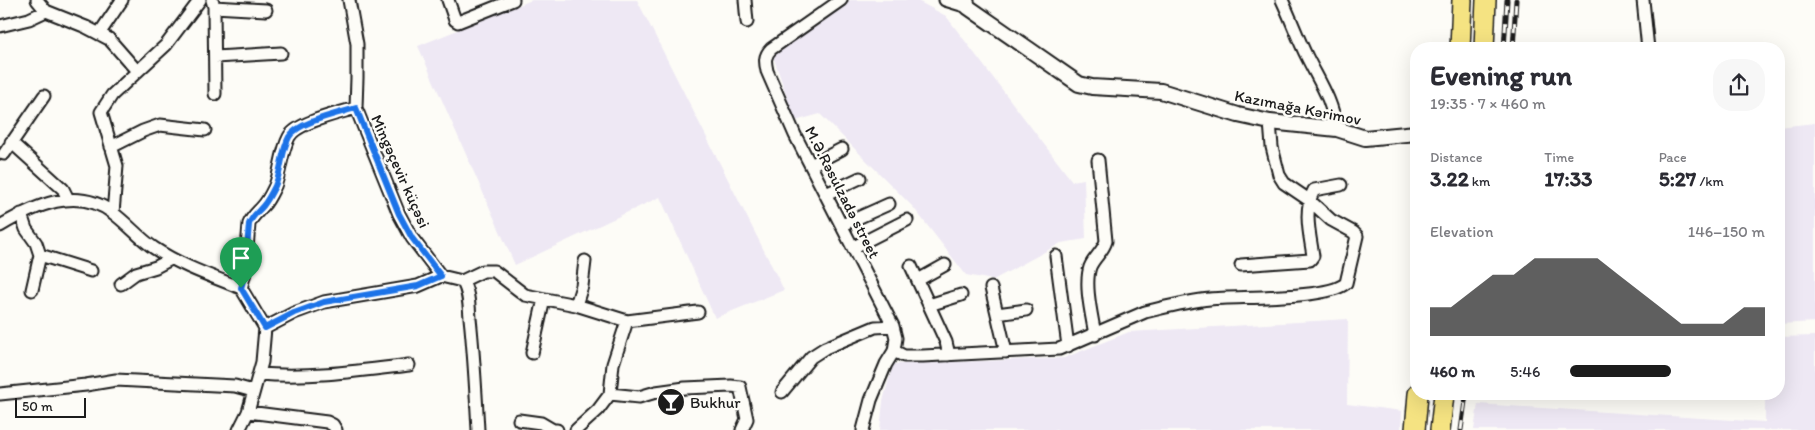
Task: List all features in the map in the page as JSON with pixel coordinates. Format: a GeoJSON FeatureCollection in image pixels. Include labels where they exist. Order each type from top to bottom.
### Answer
{"type":"FeatureCollection","features":[{"type":"Feature","properties":{"kind":"highway"},"geometry":{"type":"LineString","coordinates":[[1460,42],[1462,0]]}},
{"type":"Feature","properties":{"kind":"highway"},"geometry":{"type":"LineString","coordinates":[[1484,42],[1486,0]]}},
{"type":"Feature","properties":{"kind":"highway"},"geometry":{"type":"LineString","coordinates":[[1415,430],[1418,400]]}},
{"type":"Feature","properties":{"kind":"highway"},"geometry":{"type":"LineString","coordinates":[[1440,430],[1443,400]]}},
{"type":"Feature","properties":{"kind":"street"},"geometry":{"type":"LineString","coordinates":[[37,0],[46,11],[109,39],[137,71]]}},
{"type":"Feature","properties":{"kind":"street"},"geometry":{"type":"LineString","coordinates":[[99,34],[122,0]]}},
{"type":"Feature","properties":{"kind":"street"},"geometry":{"type":"LineString","coordinates":[[113,213],[117,166],[101,112],[112,95],[166,45],[200,0]]}},
{"type":"Feature","properties":{"kind":"street","name":"Mingəçevir küçəsi"},"geometry":{"type":"LineString","coordinates":[[349,0],[357,44],[358,78],[356,108],[399,214],[412,238],[441,276]]}},
{"type":"Feature","properties":{"kind":"street"},"geometry":{"type":"LineString","coordinates":[[448,0],[455,20],[458,22],[513,0]]}},
{"type":"Feature","properties":{"kind":"street"},"geometry":{"type":"LineString","coordinates":[[744,0],[747,22]]}},
{"type":"Feature","properties":{"kind":"street","name":"M.Ə.Rəsulzadə street"},"geometry":{"type":"LineString","coordinates":[[842,0],[771,49],[767,53],[765,60],[767,71],[795,135],[893,326],[896,338],[894,351]]}},
{"type":"Feature","properties":{"kind":"street"},"geometry":{"type":"LineString","coordinates":[[945,0],[967,3]]}},
{"type":"Feature","properties":{"kind":"street"},"geometry":{"type":"LineString","coordinates":[[1282,0],[1306,57],[1326,90],[1333,108],[1337,129]]}},
{"type":"Feature","properties":{"kind":"street"},"geometry":{"type":"LineString","coordinates":[[1642,0],[1647,42]]}},
{"type":"Feature","properties":{"kind":"street"},"geometry":{"type":"LineString","coordinates":[[216,94],[213,3],[266,10]]}},
{"type":"Feature","properties":{"kind":"street","name":"Kazımağa Kərimov"},"geometry":{"type":"LineString","coordinates":[[967,3],[1079,84],[1092,87],[1161,90],[1238,115],[1270,122],[1337,129],[1365,138],[1410,134]]}},
{"type":"Feature","properties":{"kind":"street"},"geometry":{"type":"LineString","coordinates":[[0,26],[29,19],[46,11]]}},
{"type":"Feature","properties":{"kind":"street"},"geometry":{"type":"LineString","coordinates":[[215,57],[281,53]]}},
{"type":"Feature","properties":{"kind":"street"},"geometry":{"type":"LineString","coordinates":[[4,154],[44,96]]}},
{"type":"Feature","properties":{"kind":"street","name":"Mingəçevir küçəsi"},"geometry":{"type":"LineString","coordinates":[[241,288],[245,273],[249,224],[251,218],[264,206],[275,185],[283,153],[290,135],[299,128],[356,108]]}},
{"type":"Feature","properties":{"kind":"street"},"geometry":{"type":"LineString","coordinates":[[863,430],[871,400],[886,364],[894,351],[904,356],[1059,349],[1145,312],[1209,299],[1316,294],[1341,287],[1346,283],[1357,236],[1331,220],[1309,200],[1284,183],[1279,175],[1272,147],[1270,122]]}},
{"type":"Feature","properties":{"kind":"street"},"geometry":{"type":"LineString","coordinates":[[111,147],[143,130],[160,125],[204,130]]}},
{"type":"Feature","properties":{"kind":"street"},"geometry":{"type":"LineString","coordinates":[[11,142],[63,189],[68,199]]}},
{"type":"Feature","properties":{"kind":"street"},"geometry":{"type":"LineString","coordinates":[[811,165],[842,149]]}},
{"type":"Feature","properties":{"kind":"street"},"geometry":{"type":"LineString","coordinates":[[1095,335],[1088,287],[1089,271],[1092,262],[1104,248],[1106,241],[1098,160]]}},
{"type":"Feature","properties":{"kind":"street"},"geometry":{"type":"LineString","coordinates":[[826,194],[860,178]]}},
{"type":"Feature","properties":{"kind":"street"},"geometry":{"type":"LineString","coordinates":[[1241,265],[1310,260],[1313,256],[1309,229],[1309,200],[1314,190],[1341,185]]}},
{"type":"Feature","properties":{"kind":"street"},"geometry":{"type":"LineString","coordinates":[[0,226],[21,214],[50,202],[68,199],[98,204],[113,213],[136,234],[171,259],[241,288],[265,328],[259,374],[248,412],[239,430]]}},
{"type":"Feature","properties":{"kind":"street"},"geometry":{"type":"LineString","coordinates":[[842,225],[889,204]]}},
{"type":"Feature","properties":{"kind":"street"},"geometry":{"type":"LineString","coordinates":[[21,214],[26,229],[36,243],[40,255],[32,290]]}},
{"type":"Feature","properties":{"kind":"street"},"geometry":{"type":"LineString","coordinates":[[854,247],[907,220]]}},
{"type":"Feature","properties":{"kind":"street"},"geometry":{"type":"LineString","coordinates":[[40,255],[91,272]]}},
{"type":"Feature","properties":{"kind":"street"},"geometry":{"type":"LineString","coordinates":[[1056,256],[1068,346]]}},
{"type":"Feature","properties":{"kind":"street"},"geometry":{"type":"LineString","coordinates":[[121,284],[136,273],[156,267],[171,259]]}},
{"type":"Feature","properties":{"kind":"street"},"geometry":{"type":"LineString","coordinates":[[576,305],[582,286],[585,261]]}},
{"type":"Feature","properties":{"kind":"street"},"geometry":{"type":"LineString","coordinates":[[918,280],[946,265]]}},
{"type":"Feature","properties":{"kind":"street"},"geometry":{"type":"LineString","coordinates":[[911,266],[946,342],[949,355]]}},
{"type":"Feature","properties":{"kind":"street"},"geometry":{"type":"LineString","coordinates":[[265,328],[294,313],[324,302],[418,286],[441,276],[462,281],[482,272],[494,271],[525,295],[576,305],[627,321],[698,312]]}},
{"type":"Feature","properties":{"kind":"street"},"geometry":{"type":"LineString","coordinates":[[462,281],[467,294],[474,353],[478,430]]}},
{"type":"Feature","properties":{"kind":"street"},"geometry":{"type":"LineString","coordinates":[[991,288],[1006,352]]}},
{"type":"Feature","properties":{"kind":"street"},"geometry":{"type":"LineString","coordinates":[[929,305],[961,295]]}},
{"type":"Feature","properties":{"kind":"street"},"geometry":{"type":"LineString","coordinates":[[532,353],[544,299]]}},
{"type":"Feature","properties":{"kind":"street"},"geometry":{"type":"LineString","coordinates":[[997,314],[1026,310]]}},
{"type":"Feature","properties":{"kind":"street"},"geometry":{"type":"LineString","coordinates":[[576,430],[598,410],[610,394],[613,364],[627,321]]}},
{"type":"Feature","properties":{"kind":"street"},"geometry":{"type":"LineString","coordinates":[[782,392],[811,356],[825,348],[875,327],[893,326]]}},
{"type":"Feature","properties":{"kind":"street"},"geometry":{"type":"LineString","coordinates":[[259,374],[289,376],[328,375],[409,365]]}},
{"type":"Feature","properties":{"kind":"street"},"geometry":{"type":"LineString","coordinates":[[0,394],[116,380],[235,386],[254,391]]}},
{"type":"Feature","properties":{"kind":"street"},"geometry":{"type":"LineString","coordinates":[[610,394],[639,396],[686,388],[740,387],[744,425]]}},
{"type":"Feature","properties":{"kind":"street"},"geometry":{"type":"LineString","coordinates":[[248,412],[327,422],[336,430]]}},
{"type":"Feature","properties":{"kind":"street"},"geometry":{"type":"LineString","coordinates":[[519,420],[541,423],[553,430],[557,430]]}},
{"type":"Feature","properties":{"kind":"shaded area"},"geometry":{"type":"Polygon","coordinates":[[[532,0],[637,0],[784,290],[715,318],[660,197],[515,265],[418,46],[532,0]]]}},
{"type":"Feature","properties":{"kind":"shaded area"},"geometry":{"type":"Polygon","coordinates":[[[850,0],[916,0],[946,16],[1072,181],[1084,179],[1086,239],[1061,243],[993,280],[966,275],[913,207],[820,114],[795,121],[772,53],[850,0]]]}},
{"type":"Feature","properties":{"kind":"shaded area"},"geometry":{"type":"Polygon","coordinates":[[[1815,123],[1815,322],[1785,324],[1785,126],[1815,123]]]}},
{"type":"Feature","properties":{"kind":"shaded area"},"geometry":{"type":"Polygon","coordinates":[[[1348,319],[1347,404],[1402,411],[1401,430],[880,430],[883,401],[893,364],[1064,358],[1129,332],[1348,319]]]}},
{"type":"Feature","properties":{"kind":"shaded area"},"geometry":{"type":"Polygon","coordinates":[[[1815,336],[1815,430],[1474,430],[1478,404],[1765,422],[1765,400],[1785,400],[1785,337],[1815,336]]]}},
{"type":"Feature","properties":{"kind":"railway"},"geometry":{"type":"LineString","coordinates":[[1504,42],[1507,0]]}},
{"type":"Feature","properties":{"kind":"railway"},"geometry":{"type":"LineString","coordinates":[[1513,42],[1516,0]]}},
{"type":"Feature","properties":{"kind":"railway"},"geometry":{"type":"LineString","coordinates":[[1461,430],[1465,400]]}},
{"type":"Feature","properties":{"kind":"place","name":"Bukhur"},"geometry":{"type":"Point","coordinates":[671,402]}},
{"type":"Feature","properties":{"kind":"route"},"geometry":{"type":"LineString","coordinates":[[356,108],[399,214],[412,238],[441,276],[418,286],[324,302],[294,313],[265,328],[241,288],[245,273],[249,224],[251,218],[264,206],[275,185],[283,153],[290,135],[299,128],[356,108]]}}]}
